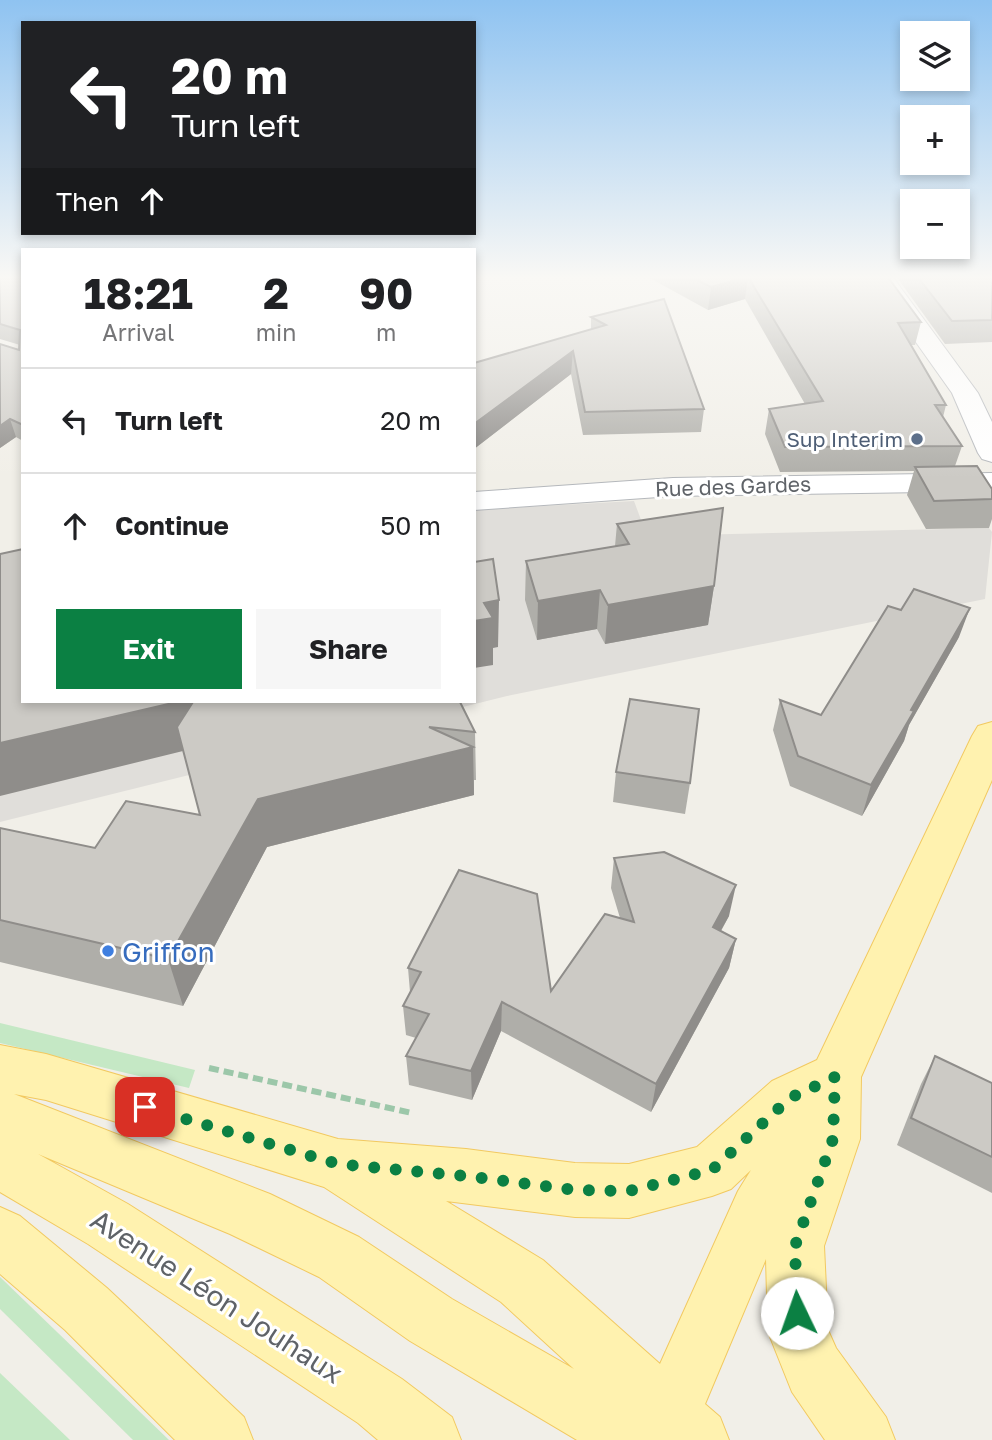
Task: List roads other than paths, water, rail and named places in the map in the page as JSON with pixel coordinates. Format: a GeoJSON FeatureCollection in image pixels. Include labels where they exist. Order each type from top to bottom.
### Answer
{"type":"FeatureCollection","features":[{"type":"Feature","properties":{"kind":"main road"},"geometry":{"type":"LineString","coordinates":[[675,1432],[758,1211],[835,1077],[992,736]]}},
{"type":"Feature","properties":{"kind":"main road"},"geometry":{"type":"LineString","coordinates":[[0,1068],[46,1077],[338,1164],[575,1190],[629,1191],[712,1170],[790,1098],[835,1077]]}},
{"type":"Feature","properties":{"kind":"main road"},"geometry":{"type":"LineString","coordinates":[[835,1077],[833,1139],[795,1246],[798,1332],[814,1370],[863,1440]]}},
{"type":"Feature","properties":{"kind":"main road"},"geometry":{"type":"LineString","coordinates":[[0,1113],[250,1214],[339,1257],[431,1320],[587,1413],[675,1432]]}},
{"type":"Feature","properties":{"kind":"main road","name":"Avenue Léon Jouhaux"},"geometry":{"type":"LineString","coordinates":[[0,1162],[108,1224],[380,1401],[429,1440]]}},
{"type":"Feature","properties":{"kind":"main road"},"geometry":{"type":"LineString","coordinates":[[338,1164],[522,1281],[675,1432]]}},
{"type":"Feature","properties":{"kind":"main road"},"geometry":{"type":"LineString","coordinates":[[0,1236],[86,1308],[221,1440]]}},
{"type":"Feature","properties":{"kind":"street"},"geometry":{"type":"LineString","coordinates":[[929,343],[965,393],[992,453]]}},
{"type":"Feature","properties":{"kind":"street"},"geometry":{"type":"LineString","coordinates":[[965,393],[992,410]]}},
{"type":"Feature","properties":{"kind":"street","name":"Rue des Gardes"},"geometry":{"type":"LineString","coordinates":[[476,501],[673,487],[811,482],[992,482]]}},
{"type":"Feature","properties":{"kind":"place","name":"Sup Interim"},"geometry":{"type":"Point","coordinates":[917,439]}},
{"type":"Feature","properties":{"kind":"place","name":"Griffon"},"geometry":{"type":"Point","coordinates":[108,951]}}]}
